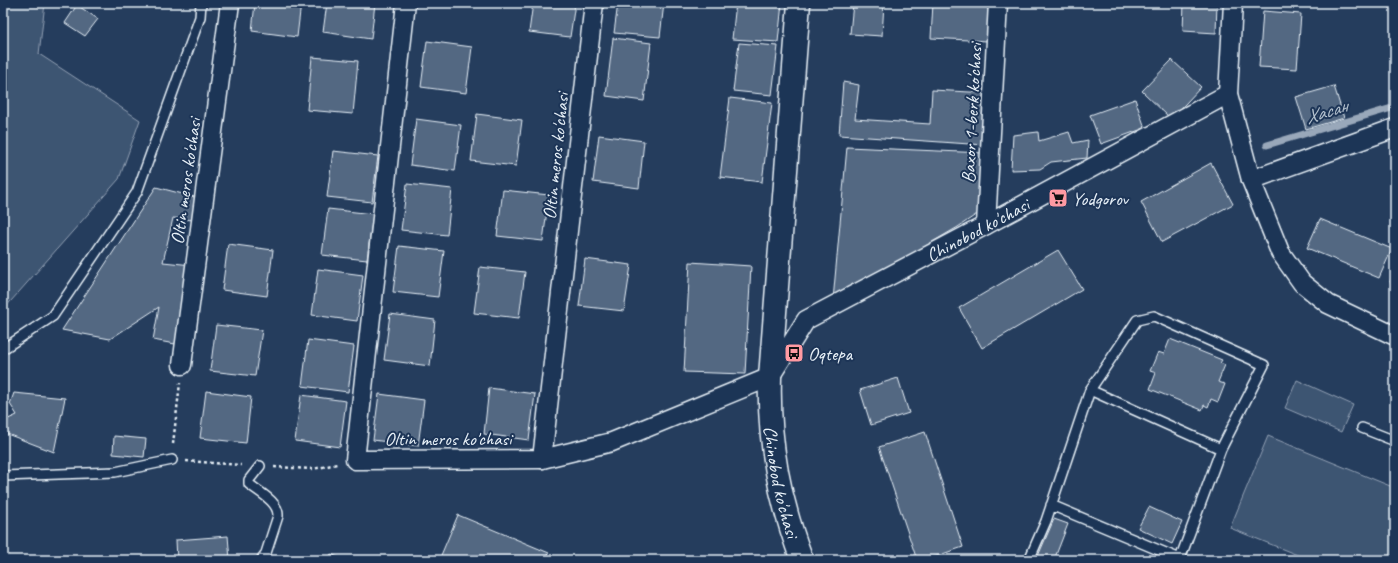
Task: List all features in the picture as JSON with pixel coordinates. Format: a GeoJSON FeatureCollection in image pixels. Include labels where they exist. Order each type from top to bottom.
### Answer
{"type":"FeatureCollection","features":[{"type":"Feature","properties":{"kind":"street","name":"Oltin meros ko'chasi"},"geometry":{"type":"LineString","coordinates":[[182,365],[230,3]]}},
{"type":"Feature","properties":{"kind":"street","name":"Oltin meros ko'chasi"},"geometry":{"type":"LineString","coordinates":[[406,3],[355,460],[542,459],[594,3]]}},
{"type":"Feature","properties":{"kind":"street","name":"Chinobod ko'chasi"},"geometry":{"type":"LineString","coordinates":[[799,3],[770,377],[771,433],[776,472],[785,510],[802,560]]}},
{"type":"Feature","properties":{"kind":"street","name":"Baxor 1-berk ko'chasi"},"geometry":{"type":"LineString","coordinates":[[986,225],[998,3]]}},
{"type":"Feature","properties":{"kind":"street"},"geometry":{"type":"LineString","coordinates":[[1233,3],[1228,94],[1251,180],[1280,252],[1302,283],[1328,304],[1395,336]]}},
{"type":"Feature","properties":{"kind":"street","name":"Chinobod ko'chasi"},"geometry":{"type":"LineString","coordinates":[[770,377],[806,320],[986,225],[1228,94]]}},
{"type":"Feature","properties":{"kind":"street"},"geometry":{"type":"LineString","coordinates":[[1251,180],[1395,128]]}},
{"type":"Feature","properties":{"kind":"street"},"geometry":{"type":"LineString","coordinates":[[542,459],[612,442],[770,377]]}},
{"type":"Feature","properties":{"kind":"lane"},"geometry":{"type":"LineString","coordinates":[[3,348],[53,316],[137,192],[200,17],[201,3]]}},
{"type":"Feature","properties":{"kind":"lane"},"geometry":{"type":"LineString","coordinates":[[1029,560],[1051,505],[1090,390],[1137,320],[1154,316],[1264,365],[1222,449],[1181,560],[1051,505]]}},
{"type":"Feature","properties":{"kind":"lane"},"geometry":{"type":"LineString","coordinates":[[1090,390],[1222,449]]}},
{"type":"Feature","properties":{"kind":"lane"},"geometry":{"type":"LineString","coordinates":[[1362,428],[1395,441]]}},
{"type":"Feature","properties":{"kind":"lane"},"geometry":{"type":"LineString","coordinates":[[3,476],[115,472],[172,460]]}},
{"type":"Feature","properties":{"kind":"lane"},"geometry":{"type":"LineString","coordinates":[[260,466],[249,480],[249,484],[276,506],[279,512],[266,553],[261,560]]}},
{"type":"Feature","properties":{"kind":"path"},"geometry":{"type":"LineString","coordinates":[[182,365],[172,460],[313,469],[355,460]]}},
{"type":"Feature","properties":{"kind":"shaded area"},"geometry":{"type":"Polygon","coordinates":[[[3,3],[45,3],[39,54],[140,120],[119,179],[3,310],[3,3]]]}},
{"type":"Feature","properties":{"kind":"shaded area"},"geometry":{"type":"Polygon","coordinates":[[[1297,380],[1353,405],[1341,432],[1285,408],[1297,380]]]}},
{"type":"Feature","properties":{"kind":"shaded area"},"geometry":{"type":"Polygon","coordinates":[[[1268,436],[1395,488],[1395,551],[1391,560],[1310,560],[1230,528],[1268,436]]]}},
{"type":"Feature","properties":{"kind":"building"},"geometry":{"type":"Polygon","coordinates":[[[255,3],[301,3],[297,37],[252,31],[255,3]]]}},
{"type":"Feature","properties":{"kind":"building"},"geometry":{"type":"Polygon","coordinates":[[[327,3],[375,3],[371,39],[323,32],[327,3]]]}},
{"type":"Feature","properties":{"kind":"building"},"geometry":{"type":"Polygon","coordinates":[[[533,3],[575,3],[570,37],[529,32],[533,3]]]}},
{"type":"Feature","properties":{"kind":"building"},"geometry":{"type":"Polygon","coordinates":[[[618,3],[664,3],[660,37],[614,33],[618,3]]]}},
{"type":"Feature","properties":{"kind":"building"},"geometry":{"type":"Polygon","coordinates":[[[736,3],[782,3],[778,42],[732,39],[736,3]]]}},
{"type":"Feature","properties":{"kind":"building"},"geometry":{"type":"Polygon","coordinates":[[[853,3],[884,3],[882,36],[850,34],[853,3]]]}},
{"type":"Feature","properties":{"kind":"building"},"geometry":{"type":"Polygon","coordinates":[[[933,3],[990,3],[987,41],[931,38],[933,3]]]}},
{"type":"Feature","properties":{"kind":"building"},"geometry":{"type":"Polygon","coordinates":[[[1184,3],[1217,3],[1216,33],[1183,31],[1184,3]]]}},
{"type":"Feature","properties":{"kind":"building"},"geometry":{"type":"Polygon","coordinates":[[[77,5],[98,19],[85,36],[65,23],[77,5]]]}},
{"type":"Feature","properties":{"kind":"building"},"geometry":{"type":"Polygon","coordinates":[[[1263,11],[1301,14],[1297,69],[1259,67],[1263,11]]]}},
{"type":"Feature","properties":{"kind":"building"},"geometry":{"type":"Polygon","coordinates":[[[613,38],[651,43],[644,101],[606,96],[613,38]]]}},
{"type":"Feature","properties":{"kind":"building"},"geometry":{"type":"Polygon","coordinates":[[[427,41],[472,47],[466,93],[421,87],[427,41]]]}},
{"type":"Feature","properties":{"kind":"building"},"geometry":{"type":"Polygon","coordinates":[[[739,43],[778,46],[772,95],[733,91],[739,43]]]}},
{"type":"Feature","properties":{"kind":"building"},"geometry":{"type":"Polygon","coordinates":[[[312,57],[358,61],[353,114],[307,110],[312,57]]]}},
{"type":"Feature","properties":{"kind":"building"},"geometry":{"type":"Polygon","coordinates":[[[1172,60],[1201,87],[1171,119],[1142,91],[1172,60]]]}},
{"type":"Feature","properties":{"kind":"building"},"geometry":{"type":"Polygon","coordinates":[[[1395,67],[1395,78],[1391,68],[1395,67]]]}},
{"type":"Feature","properties":{"kind":"building"},"geometry":{"type":"Polygon","coordinates":[[[843,82],[859,85],[855,119],[930,124],[932,90],[988,93],[984,145],[839,135],[843,82]]]}},
{"type":"Feature","properties":{"kind":"building"},"geometry":{"type":"Polygon","coordinates":[[[1334,86],[1344,118],[1306,129],[1296,97],[1334,86]]]}},
{"type":"Feature","properties":{"kind":"building"},"geometry":{"type":"Polygon","coordinates":[[[730,98],[772,103],[762,182],[720,177],[730,98]]]}},
{"type":"Feature","properties":{"kind":"building"},"geometry":{"type":"Polygon","coordinates":[[[1135,99],[1145,128],[1101,144],[1090,115],[1135,99]]]}},
{"type":"Feature","properties":{"kind":"building"},"geometry":{"type":"Polygon","coordinates":[[[477,114],[522,120],[516,166],[471,161],[477,114]]]}},
{"type":"Feature","properties":{"kind":"building"},"geometry":{"type":"Polygon","coordinates":[[[416,119],[461,125],[455,171],[410,165],[416,119]]]}},
{"type":"Feature","properties":{"kind":"building"},"geometry":{"type":"Polygon","coordinates":[[[1038,132],[1039,141],[1069,132],[1073,143],[1088,140],[1087,158],[1051,162],[1040,169],[1011,170],[1013,135],[1038,132]]]}},
{"type":"Feature","properties":{"kind":"building"},"geometry":{"type":"Polygon","coordinates":[[[599,135],[644,141],[639,188],[593,182],[599,135]]]}},
{"type":"Feature","properties":{"kind":"building"},"geometry":{"type":"Polygon","coordinates":[[[847,147],[984,153],[983,210],[958,227],[833,300],[847,147]]]}},
{"type":"Feature","properties":{"kind":"building"},"geometry":{"type":"Polygon","coordinates":[[[333,151],[378,156],[372,202],[327,197],[333,151]]]}},
{"type":"Feature","properties":{"kind":"building"},"geometry":{"type":"Polygon","coordinates":[[[1211,163],[1233,204],[1162,242],[1141,202],[1211,163]]]}},
{"type":"Feature","properties":{"kind":"building"},"geometry":{"type":"Polygon","coordinates":[[[407,184],[452,189],[447,235],[401,230],[407,184]]]}},
{"type":"Feature","properties":{"kind":"building"},"geometry":{"type":"Polygon","coordinates":[[[156,187],[198,198],[193,220],[173,218],[163,262],[192,265],[175,344],[153,340],[159,307],[110,339],[62,330],[156,187]]]}},
{"type":"Feature","properties":{"kind":"building"},"geometry":{"type":"Polygon","coordinates":[[[503,190],[549,195],[543,241],[497,236],[503,190]]]}},
{"type":"Feature","properties":{"kind":"building"},"geometry":{"type":"Polygon","coordinates":[[[328,209],[373,214],[367,260],[322,255],[328,209]]]}},
{"type":"Feature","properties":{"kind":"building"},"geometry":{"type":"Polygon","coordinates":[[[1320,219],[1392,249],[1379,278],[1307,248],[1320,219]]]}},
{"type":"Feature","properties":{"kind":"building"},"geometry":{"type":"Polygon","coordinates":[[[228,244],[273,250],[267,296],[222,290],[228,244]]]}},
{"type":"Feature","properties":{"kind":"building"},"geometry":{"type":"Polygon","coordinates":[[[399,246],[444,251],[438,297],[393,292],[399,246]]]}},
{"type":"Feature","properties":{"kind":"building"},"geometry":{"type":"Polygon","coordinates":[[[1058,250],[1082,289],[982,348],[959,308],[1058,250]]]}},
{"type":"Feature","properties":{"kind":"building"},"geometry":{"type":"Polygon","coordinates":[[[585,259],[631,265],[624,311],[579,306],[585,259]]]}},
{"type":"Feature","properties":{"kind":"building"},"geometry":{"type":"Polygon","coordinates":[[[690,262],[751,266],[745,374],[684,372],[690,262]]]}},
{"type":"Feature","properties":{"kind":"building"},"geometry":{"type":"Polygon","coordinates":[[[480,267],[525,272],[519,318],[474,313],[480,267]]]}},
{"type":"Feature","properties":{"kind":"building"},"geometry":{"type":"Polygon","coordinates":[[[318,269],[363,275],[357,321],[312,315],[318,269]]]}},
{"type":"Feature","properties":{"kind":"building"},"geometry":{"type":"Polygon","coordinates":[[[1395,270],[1395,284],[1390,282],[1395,270]]]}},
{"type":"Feature","properties":{"kind":"building"},"geometry":{"type":"Polygon","coordinates":[[[390,314],[435,320],[430,366],[384,360],[390,314]]]}},
{"type":"Feature","properties":{"kind":"building"},"geometry":{"type":"Polygon","coordinates":[[[216,325],[262,330],[255,376],[210,371],[216,325]]]}},
{"type":"Feature","properties":{"kind":"building"},"geometry":{"type":"Polygon","coordinates":[[[1170,339],[1222,360],[1220,363],[1225,365],[1218,382],[1225,384],[1218,402],[1211,399],[1208,407],[1204,405],[1202,410],[1150,389],[1156,373],[1150,371],[1158,352],[1164,354],[1170,339]]]}},
{"type":"Feature","properties":{"kind":"building"},"geometry":{"type":"Polygon","coordinates":[[[308,340],[354,346],[348,392],[302,386],[308,340]]]}},
{"type":"Feature","properties":{"kind":"building"},"geometry":{"type":"Polygon","coordinates":[[[898,378],[909,413],[871,425],[860,390],[898,378]]]}},
{"type":"Feature","properties":{"kind":"building"},"geometry":{"type":"Polygon","coordinates":[[[489,388],[535,394],[529,440],[484,434],[489,388]]]}},
{"type":"Feature","properties":{"kind":"building"},"geometry":{"type":"Polygon","coordinates":[[[206,391],[251,397],[246,443],[200,438],[206,391]]]}},
{"type":"Feature","properties":{"kind":"building"},"geometry":{"type":"Polygon","coordinates":[[[14,393],[65,398],[54,452],[7,434],[6,420],[17,415],[10,404],[14,393]]]}},
{"type":"Feature","properties":{"kind":"building"},"geometry":{"type":"Polygon","coordinates":[[[379,394],[424,400],[418,446],[373,440],[379,394]]]}},
{"type":"Feature","properties":{"kind":"building"},"geometry":{"type":"Polygon","coordinates":[[[301,395],[346,401],[340,447],[295,441],[301,395]]]}},
{"type":"Feature","properties":{"kind":"building"},"geometry":{"type":"Polygon","coordinates":[[[925,432],[963,547],[925,560],[917,560],[879,447],[925,432]]]}},
{"type":"Feature","properties":{"kind":"building"},"geometry":{"type":"Polygon","coordinates":[[[114,436],[146,439],[144,457],[113,454],[114,436]]]}},
{"type":"Feature","properties":{"kind":"building"},"geometry":{"type":"Polygon","coordinates":[[[1149,507],[1182,522],[1172,544],[1138,528],[1149,507]]]}},
{"type":"Feature","properties":{"kind":"building"},"geometry":{"type":"Polygon","coordinates":[[[458,515],[549,553],[546,560],[439,560],[458,515]]]}},
{"type":"Feature","properties":{"kind":"building"},"geometry":{"type":"Polygon","coordinates":[[[1054,519],[1068,524],[1054,560],[1049,560],[1038,556],[1054,519]]]}},
{"type":"Feature","properties":{"kind":"building"},"geometry":{"type":"Polygon","coordinates":[[[228,536],[230,560],[177,560],[176,540],[228,536]]]}},
{"type":"Feature","properties":{"kind":"building"},"geometry":{"type":"Polygon","coordinates":[[[331,554],[345,560],[328,560],[331,554]]]}},
{"type":"Feature","properties":{"kind":"waterway","name":"Хасан"},"geometry":{"type":"LineString","coordinates":[[1267,145],[1395,107]]}},
{"type":"Feature","properties":{"kind":"place","name":"Yodgorov"},"geometry":{"type":"Point","coordinates":[1058,198]}},
{"type":"Feature","properties":{"kind":"place","name":"Oqtepa"},"geometry":{"type":"Point","coordinates":[794,353]}}]}
